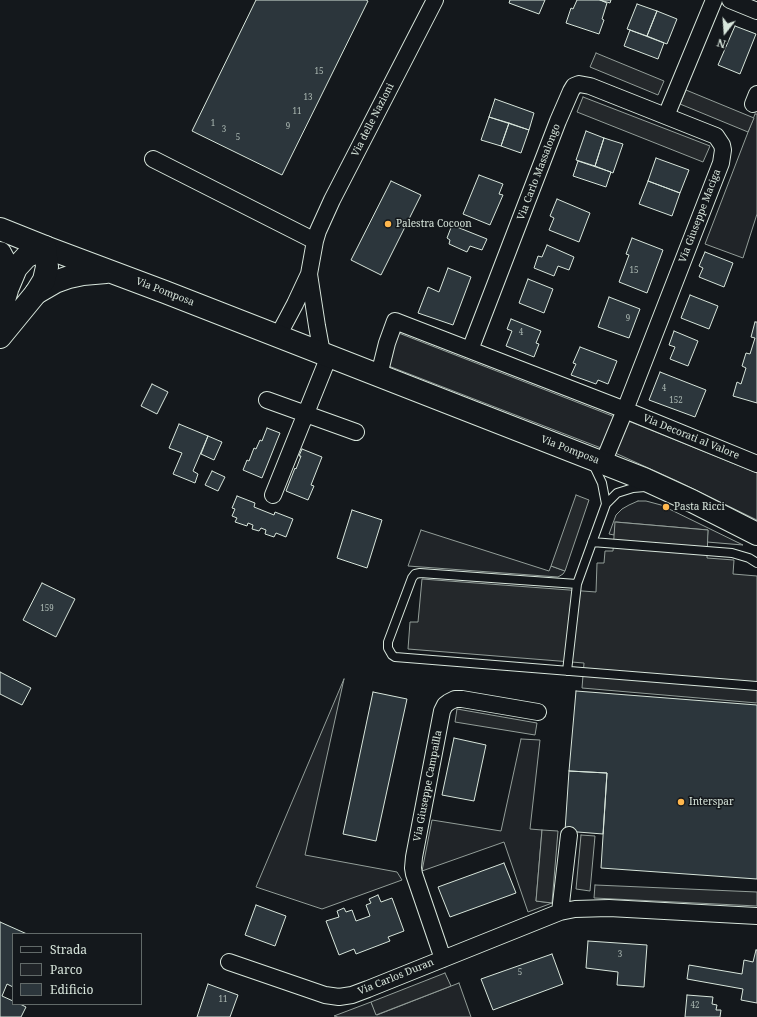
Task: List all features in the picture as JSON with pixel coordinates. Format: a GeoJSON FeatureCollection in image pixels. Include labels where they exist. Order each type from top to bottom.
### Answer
{"type":"FeatureCollection","features":[{"type":"Feature","properties":{"kind":"main road","name":"Via Pomposa"},"geometry":{"type":"LineString","coordinates":[[0,230],[596,460],[692,501],[757,534]]}},
{"type":"Feature","properties":{"kind":"main road"},"geometry":{"type":"LineString","coordinates":[[0,313],[16,268],[26,257],[45,247],[47,267],[44,280],[36,293],[0,337]]}},
{"type":"Feature","properties":{"kind":"main road"},"geometry":{"type":"LineString","coordinates":[[0,253],[7,266],[7,290]]}},
{"type":"Feature","properties":{"kind":"main road"},"geometry":{"type":"LineString","coordinates":[[36,293],[55,282],[70,277],[83,274],[111,272]]}},
{"type":"Feature","properties":{"kind":"street","name":"Via delle Nazioni"},"geometry":{"type":"LineString","coordinates":[[278,336],[309,274],[318,231],[332,200],[435,0]]}},
{"type":"Feature","properties":{"kind":"street"},"geometry":{"type":"LineString","coordinates":[[666,116],[714,0]]}},
{"type":"Feature","properties":{"kind":"street"},"geometry":{"type":"LineString","coordinates":[[730,0],[757,11]]}},
{"type":"Feature","properties":{"kind":"street","name":"Via Carlo Massalongo"},"geometry":{"type":"LineString","coordinates":[[470,350],[558,121],[574,86],[579,84],[590,86],[666,116]]}},
{"type":"Feature","properties":{"kind":"street","name":"Via Giuseppe Maciga"},"geometry":{"type":"LineString","coordinates":[[596,460],[625,410],[723,156],[722,145],[716,136],[666,116]]}},
{"type":"Feature","properties":{"kind":"street"},"geometry":{"type":"LineString","coordinates":[[153,158],[315,241]]}},
{"type":"Feature","properties":{"kind":"street","name":"Via delle Nazioni"},"geometry":{"type":"LineString","coordinates":[[309,274],[317,326],[326,355]]}},
{"type":"Feature","properties":{"kind":"street"},"geometry":{"type":"LineString","coordinates":[[379,375],[387,343],[395,321],[625,410]]}},
{"type":"Feature","properties":{"kind":"street"},"geometry":{"type":"LineString","coordinates":[[273,495],[305,414],[326,355]]}},
{"type":"Feature","properties":{"kind":"street"},"geometry":{"type":"LineString","coordinates":[[267,400],[356,432]]}},
{"type":"Feature","properties":{"kind":"street","name":"Via Decorati al Valore"},"geometry":{"type":"LineString","coordinates":[[625,410],[757,464]]}},
{"type":"Feature","properties":{"kind":"street","name":"Via Giuseppe Campailla"},"geometry":{"type":"LineString","coordinates":[[443,959],[413,868],[442,712],[445,705],[455,699],[538,712]]}},
{"type":"Feature","properties":{"kind":"street"},"geometry":{"type":"LineString","coordinates":[[560,912],[569,835]]}},
{"type":"Feature","properties":{"kind":"street","name":"Via Carlos Duran"},"geometry":{"type":"LineString","coordinates":[[229,962],[325,995],[339,997],[368,989],[560,912],[575,909],[609,908],[757,916]]}},
{"type":"Feature","properties":{"kind":"lane"},"geometry":{"type":"LineString","coordinates":[[596,460],[606,504]]}},
{"type":"Feature","properties":{"kind":"lane"},"geometry":{"type":"LineString","coordinates":[[567,671],[577,584],[606,504],[617,493],[625,490],[657,485]]}},
{"type":"Feature","properties":{"kind":"lane"},"geometry":{"type":"LineString","coordinates":[[592,542],[732,553],[757,562]]}},
{"type":"Feature","properties":{"kind":"lane"},"geometry":{"type":"LineString","coordinates":[[577,584],[420,573],[416,574],[412,578],[388,642],[388,648],[395,657],[757,686]]}},
{"type":"Feature","properties":{"kind":"green space"},"geometry":{"type":"Polygon","coordinates":[[[755,114],[757,114],[757,214],[743,258],[705,244],[755,114]]]}},
{"type":"Feature","properties":{"kind":"green space"},"geometry":{"type":"Polygon","coordinates":[[[396,332],[615,417],[601,448],[386,365],[396,332]]]}},
{"type":"Feature","properties":{"kind":"green space"},"geometry":{"type":"Polygon","coordinates":[[[626,420],[757,473],[757,520],[613,452],[626,420]]]}},
{"type":"Feature","properties":{"kind":"green space"},"geometry":{"type":"Polygon","coordinates":[[[638,501],[646,501],[661,505],[743,545],[707,542],[708,530],[616,522],[614,535],[609,534],[616,515],[622,509],[638,501]]]}},
{"type":"Feature","properties":{"kind":"green space"},"geometry":{"type":"Polygon","coordinates":[[[421,530],[549,571],[551,566],[565,571],[558,577],[408,566],[421,530]]]}},
{"type":"Feature","properties":{"kind":"green space"},"geometry":{"type":"Polygon","coordinates":[[[344,679],[305,855],[397,872],[402,880],[322,909],[256,887],[344,679]]]}},
{"type":"Feature","properties":{"kind":"green space"},"geometry":{"type":"Polygon","coordinates":[[[521,739],[540,740],[530,829],[542,830],[536,901],[552,903],[528,912],[504,842],[422,871],[432,820],[501,831],[521,739]]]}},
{"type":"Feature","properties":{"kind":"green space"},"geometry":{"type":"Polygon","coordinates":[[[459,983],[471,1017],[334,1016],[371,1002],[377,1015],[459,983]]]}},
{"type":"Feature","properties":{"kind":"shaded area"},"geometry":{"type":"Polygon","coordinates":[[[596,53],[664,81],[658,95],[590,67],[596,53]]]}},
{"type":"Feature","properties":{"kind":"shaded area"},"geometry":{"type":"Polygon","coordinates":[[[686,90],[754,118],[748,132],[680,104],[686,90]]]}},
{"type":"Feature","properties":{"kind":"shaded area"},"geometry":{"type":"Polygon","coordinates":[[[583,97],[710,146],[703,162],[577,112],[583,97]]]}},
{"type":"Feature","properties":{"kind":"shaded area"},"geometry":{"type":"Polygon","coordinates":[[[576,495],[589,500],[565,571],[551,566],[576,495]]]}},
{"type":"Feature","properties":{"kind":"shaded area"},"geometry":{"type":"Polygon","coordinates":[[[615,522],[708,530],[707,558],[734,560],[733,574],[757,576],[757,703],[582,688],[584,663],[408,649],[410,622],[418,622],[422,579],[596,592],[597,563],[604,563],[605,551],[613,551],[615,522]]]}},
{"type":"Feature","properties":{"kind":"shaded area"},"geometry":{"type":"Polygon","coordinates":[[[457,709],[537,723],[535,735],[455,722],[457,709]]]}},
{"type":"Feature","properties":{"kind":"shaded area"},"geometry":{"type":"Polygon","coordinates":[[[542,830],[558,831],[552,903],[536,901],[542,830]]]}},
{"type":"Feature","properties":{"kind":"shaded area"},"geometry":{"type":"Polygon","coordinates":[[[581,835],[595,836],[590,891],[576,889],[581,835]]]}},
{"type":"Feature","properties":{"kind":"shaded area"},"geometry":{"type":"Polygon","coordinates":[[[595,885],[757,892],[757,906],[594,898],[595,885]]]}},
{"type":"Feature","properties":{"kind":"shaded area"},"geometry":{"type":"Polygon","coordinates":[[[445,973],[451,986],[376,1015],[371,1002],[445,973]]]}},
{"type":"Feature","properties":{"kind":"building"},"geometry":{"type":"Polygon","coordinates":[[[256,0],[368,1],[282,175],[192,131],[256,0]]]}},
{"type":"Feature","properties":{"kind":"building"},"geometry":{"type":"Polygon","coordinates":[[[510,0],[545,0],[539,14],[509,3],[510,0]]]}},
{"type":"Feature","properties":{"kind":"building"},"geometry":{"type":"Polygon","coordinates":[[[577,0],[600,0],[607,3],[602,19],[604,20],[599,34],[566,23],[571,8],[573,9],[577,0]]]}},
{"type":"Feature","properties":{"kind":"building"},"geometry":{"type":"Polygon","coordinates":[[[600,0],[611,0],[610,3],[600,0]]]}},
{"type":"Feature","properties":{"kind":"building"},"geometry":{"type":"Polygon","coordinates":[[[637,4],[657,11],[647,36],[627,29],[637,4]]]}},
{"type":"Feature","properties":{"kind":"building"},"geometry":{"type":"Polygon","coordinates":[[[657,11],[677,19],[667,44],[647,36],[657,11]]]}},
{"type":"Feature","properties":{"kind":"building"},"geometry":{"type":"Polygon","coordinates":[[[735,26],[756,34],[740,74],[718,65],[735,26]]]}},
{"type":"Feature","properties":{"kind":"building"},"geometry":{"type":"Polygon","coordinates":[[[630,30],[664,43],[658,59],[624,46],[630,30]]]}},
{"type":"Feature","properties":{"kind":"building"},"geometry":{"type":"Polygon","coordinates":[[[495,99],[534,113],[529,130],[489,117],[495,99]]]}},
{"type":"Feature","properties":{"kind":"building"},"geometry":{"type":"Polygon","coordinates":[[[489,117],[509,123],[501,146],[481,140],[489,117]]]}},
{"type":"Feature","properties":{"kind":"building"},"geometry":{"type":"Polygon","coordinates":[[[509,123],[529,130],[521,153],[501,146],[509,123]]]}},
{"type":"Feature","properties":{"kind":"building"},"geometry":{"type":"Polygon","coordinates":[[[586,131],[604,138],[595,166],[576,160],[586,131]]]}},
{"type":"Feature","properties":{"kind":"building"},"geometry":{"type":"Polygon","coordinates":[[[604,138],[623,144],[613,173],[595,166],[604,138]]]}},
{"type":"Feature","properties":{"kind":"building"},"geometry":{"type":"Polygon","coordinates":[[[656,158],[689,170],[680,193],[648,181],[656,158]]]}},
{"type":"Feature","properties":{"kind":"building"},"geometry":{"type":"Polygon","coordinates":[[[578,161],[611,172],[606,187],[573,176],[578,161]]]}},
{"type":"Feature","properties":{"kind":"building"},"geometry":{"type":"Polygon","coordinates":[[[479,175],[503,184],[499,194],[503,195],[490,225],[463,214],[479,175]]]}},
{"type":"Feature","properties":{"kind":"building"},"geometry":{"type":"Polygon","coordinates":[[[391,181],[421,195],[381,275],[351,260],[391,181]]]}},
{"type":"Feature","properties":{"kind":"building"},"geometry":{"type":"Polygon","coordinates":[[[648,181],[680,193],[672,216],[639,204],[648,181]]]}},
{"type":"Feature","properties":{"kind":"building"},"geometry":{"type":"Polygon","coordinates":[[[557,199],[590,213],[579,242],[549,230],[554,218],[550,216],[557,199]]]}},
{"type":"Feature","properties":{"kind":"building"},"geometry":{"type":"Polygon","coordinates":[[[452,225],[487,239],[482,250],[470,246],[467,252],[449,244],[450,240],[447,238],[452,225]]]}},
{"type":"Feature","properties":{"kind":"building"},"geometry":{"type":"Polygon","coordinates":[[[632,238],[663,250],[647,293],[619,282],[629,255],[626,254],[632,238]]]}},
{"type":"Feature","properties":{"kind":"building"},"geometry":{"type":"Polygon","coordinates":[[[547,245],[574,257],[569,270],[558,266],[554,276],[534,268],[538,256],[542,257],[547,245]]]}},
{"type":"Feature","properties":{"kind":"building"},"geometry":{"type":"Polygon","coordinates":[[[705,252],[733,263],[724,287],[699,277],[703,268],[699,266],[705,252]]]}},
{"type":"Feature","properties":{"kind":"building"},"geometry":{"type":"Polygon","coordinates":[[[448,268],[471,277],[453,325],[418,313],[428,287],[439,292],[448,268]]]}},
{"type":"Feature","properties":{"kind":"building"},"geometry":{"type":"Polygon","coordinates":[[[528,279],[553,289],[544,313],[519,303],[528,279]]]}},
{"type":"Feature","properties":{"kind":"building"},"geometry":{"type":"Polygon","coordinates":[[[690,295],[718,306],[709,329],[681,318],[690,295]]]}},
{"type":"Feature","properties":{"kind":"building"},"geometry":{"type":"Polygon","coordinates":[[[609,297],[640,309],[629,338],[598,327],[609,297]]]}},
{"type":"Feature","properties":{"kind":"building"},"geometry":{"type":"Polygon","coordinates":[[[511,319],[541,331],[536,343],[539,344],[534,357],[506,346],[512,331],[507,329],[511,319]]]}},
{"type":"Feature","properties":{"kind":"building"},"geometry":{"type":"Polygon","coordinates":[[[755,322],[757,322],[757,403],[733,396],[737,382],[741,384],[746,368],[742,366],[746,353],[750,354],[755,338],[751,337],[755,322]]]}},
{"type":"Feature","properties":{"kind":"building"},"geometry":{"type":"Polygon","coordinates":[[[674,331],[698,341],[688,366],[670,359],[675,347],[669,345],[674,331]]]}},
{"type":"Feature","properties":{"kind":"building"},"geometry":{"type":"Polygon","coordinates":[[[580,347],[617,361],[608,384],[598,380],[596,384],[571,375],[576,364],[573,363],[580,347]]]}},
{"type":"Feature","properties":{"kind":"building"},"geometry":{"type":"Polygon","coordinates":[[[660,372],[706,390],[695,417],[649,400],[660,372]]]}},
{"type":"Feature","properties":{"kind":"building"},"geometry":{"type":"Polygon","coordinates":[[[152,384],[168,392],[157,414],[141,406],[152,384]]]}},
{"type":"Feature","properties":{"kind":"building"},"geometry":{"type":"Polygon","coordinates":[[[179,424],[208,436],[193,471],[198,474],[195,483],[173,474],[182,453],[169,448],[179,424]]]}},
{"type":"Feature","properties":{"kind":"building"},"geometry":{"type":"Polygon","coordinates":[[[267,428],[280,433],[262,478],[243,470],[247,460],[249,461],[254,448],[256,449],[260,440],[262,441],[267,428]]]}},
{"type":"Feature","properties":{"kind":"building"},"geometry":{"type":"Polygon","coordinates":[[[208,436],[222,442],[214,460],[201,454],[208,436]]]}},
{"type":"Feature","properties":{"kind":"building"},"geometry":{"type":"Polygon","coordinates":[[[302,449],[322,457],[311,485],[314,486],[308,500],[286,491],[301,456],[299,456],[302,449]]]}},
{"type":"Feature","properties":{"kind":"building"},"geometry":{"type":"Polygon","coordinates":[[[212,471],[225,477],[218,491],[205,485],[212,471]]]}},
{"type":"Feature","properties":{"kind":"building"},"geometry":{"type":"Polygon","coordinates":[[[237,496],[255,503],[254,507],[274,515],[275,512],[293,519],[286,537],[276,533],[274,537],[265,534],[266,530],[261,528],[259,531],[252,529],[253,525],[248,523],[247,526],[235,522],[237,518],[232,516],[235,509],[232,508],[237,496]]]}},
{"type":"Feature","properties":{"kind":"building"},"geometry":{"type":"Polygon","coordinates":[[[352,510],[382,520],[367,568],[337,558],[352,510]]]}},
{"type":"Feature","properties":{"kind":"building"},"geometry":{"type":"Polygon","coordinates":[[[42,583],[75,599],[56,637],[23,620],[42,583]]]}},
{"type":"Feature","properties":{"kind":"building"},"geometry":{"type":"Polygon","coordinates":[[[0,672],[31,688],[22,705],[0,694],[0,672]]]}},
{"type":"Feature","properties":{"kind":"building","name":"Interspar"},"geometry":{"type":"Polygon","coordinates":[[[576,691],[757,705],[757,879],[601,868],[607,773],[569,771],[576,691]]]}},
{"type":"Feature","properties":{"kind":"building"},"geometry":{"type":"Polygon","coordinates":[[[373,692],[407,699],[376,841],[343,834],[373,692]]]}},
{"type":"Feature","properties":{"kind":"building"},"geometry":{"type":"Polygon","coordinates":[[[454,738],[486,745],[474,801],[442,795],[454,738]]]}},
{"type":"Feature","properties":{"kind":"building"},"geometry":{"type":"Polygon","coordinates":[[[569,771],[607,773],[603,834],[565,831],[569,771]]]}},
{"type":"Feature","properties":{"kind":"building"},"geometry":{"type":"Polygon","coordinates":[[[504,863],[516,893],[450,917],[438,887],[504,863]]]}},
{"type":"Feature","properties":{"kind":"building"},"geometry":{"type":"Polygon","coordinates":[[[378,895],[381,902],[392,898],[404,931],[388,937],[390,941],[356,954],[354,949],[339,955],[326,921],[339,917],[337,911],[344,908],[346,912],[352,910],[356,921],[370,916],[366,905],[371,903],[369,899],[378,895]]]}},
{"type":"Feature","properties":{"kind":"building"},"geometry":{"type":"Polygon","coordinates":[[[256,905],[286,916],[275,946],[245,935],[256,905]]]}},
{"type":"Feature","properties":{"kind":"building"},"geometry":{"type":"Polygon","coordinates":[[[0,922],[25,933],[12,933],[12,986],[7,984],[2,996],[12,1001],[12,1005],[22,1005],[26,1007],[21,1017],[0,1017],[0,922]]]}},
{"type":"Feature","properties":{"kind":"building"},"geometry":{"type":"Polygon","coordinates":[[[588,941],[647,945],[644,987],[617,985],[618,972],[586,968],[588,941]]]}},
{"type":"Feature","properties":{"kind":"building"},"geometry":{"type":"Polygon","coordinates":[[[756,950],[757,1003],[741,1000],[743,989],[687,979],[689,965],[742,974],[744,960],[753,962],[756,950]]]}},
{"type":"Feature","properties":{"kind":"building"},"geometry":{"type":"Polygon","coordinates":[[[552,954],[563,984],[493,1010],[481,979],[552,954]]]}},
{"type":"Feature","properties":{"kind":"building"},"geometry":{"type":"Polygon","coordinates":[[[208,984],[238,995],[230,1017],[197,1017],[208,984]]]}},
{"type":"Feature","properties":{"kind":"building"},"geometry":{"type":"Polygon","coordinates":[[[687,995],[713,997],[712,1004],[717,1005],[716,1010],[721,1010],[720,1017],[685,1017],[687,995]]]}},
{"type":"Feature","properties":{"kind":"place","name":"Palestra Cocoon"},"geometry":{"type":"Point","coordinates":[388,224]}},
{"type":"Feature","properties":{"kind":"place","name":"Pasta Ricci"},"geometry":{"type":"Point","coordinates":[666,507]}},
{"type":"Feature","properties":{"kind":"place","name":"Interspar"},"geometry":{"type":"Point","coordinates":[681,802]}}]}
